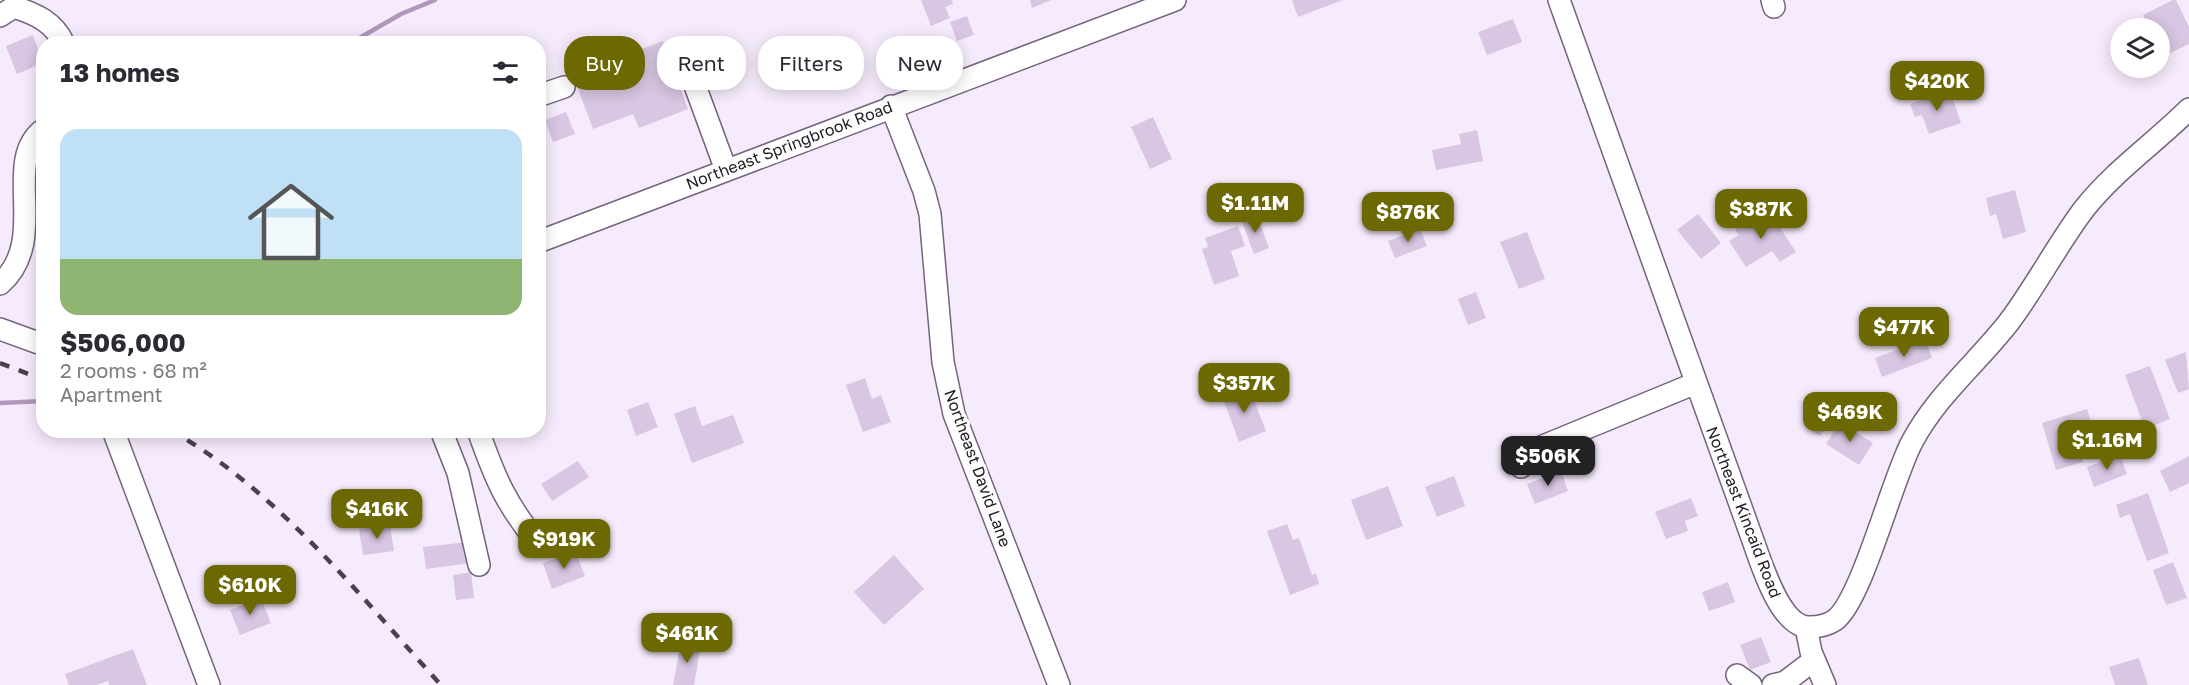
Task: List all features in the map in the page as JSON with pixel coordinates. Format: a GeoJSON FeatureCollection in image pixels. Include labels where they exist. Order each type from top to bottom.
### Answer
{"type":"FeatureCollection","features":[{"type":"Feature","properties":{"kind":"street","name":"Northeast Springbrook Road"},"geometry":{"type":"LineString","coordinates":[[546,239],[1175,0]]}},
{"type":"Feature","properties":{"kind":"street","name":"Northeast Kincaid Road"},"geometry":{"type":"LineString","coordinates":[[1559,0],[1772,588],[1782,608],[1793,622],[1806,627]]}},
{"type":"Feature","properties":{"kind":"street"},"geometry":{"type":"LineString","coordinates":[[0,16],[14,7],[38,15],[60,36]]}},
{"type":"Feature","properties":{"kind":"street"},"geometry":{"type":"LineString","coordinates":[[546,93],[564,87]]}},
{"type":"Feature","properties":{"kind":"street"},"geometry":{"type":"LineString","coordinates":[[697,90],[726,170]]}},
{"type":"Feature","properties":{"kind":"street","name":"Northeast David Lane"},"geometry":{"type":"LineString","coordinates":[[891,106],[924,191],[930,214],[943,362],[954,414],[1059,685]]}},
{"type":"Feature","properties":{"kind":"street"},"geometry":{"type":"LineString","coordinates":[[1825,685],[1814,660],[1806,627],[1823,625],[1835,620],[1850,599],[1897,476],[1922,423],[1950,387],[2007,324],[2084,210],[2110,179],[2185,118]]}},
{"type":"Feature","properties":{"kind":"street"},"geometry":{"type":"LineString","coordinates":[[4,165],[10,151],[25,136],[36,132]]}},
{"type":"Feature","properties":{"kind":"street"},"geometry":{"type":"LineString","coordinates":[[0,284],[13,267],[16,242],[4,188]]}},
{"type":"Feature","properties":{"kind":"street"},"geometry":{"type":"LineString","coordinates":[[0,328],[36,342]]}},
{"type":"Feature","properties":{"kind":"street"},"geometry":{"type":"LineString","coordinates":[[1521,467],[1543,446],[1696,383]]}},
{"type":"Feature","properties":{"kind":"street"},"geometry":{"type":"LineString","coordinates":[[116,438],[209,685]]}},
{"type":"Feature","properties":{"kind":"street"},"geometry":{"type":"LineString","coordinates":[[444,438],[458,473],[479,565]]}},
{"type":"Feature","properties":{"kind":"street"},"geometry":{"type":"LineString","coordinates":[[481,438],[495,478],[512,511],[540,546]]}},
{"type":"Feature","properties":{"kind":"street"},"geometry":{"type":"LineString","coordinates":[[1773,685],[1785,682],[1814,660]]}},
{"type":"Feature","properties":{"kind":"building"},"geometry":{"type":"Polygon","coordinates":[[[921,0],[952,0],[953,4],[945,7],[950,18],[931,26],[921,0]]]}},
{"type":"Feature","properties":{"kind":"building"},"geometry":{"type":"Polygon","coordinates":[[[1030,0],[1051,0],[1032,8],[1030,0]]]}},
{"type":"Feature","properties":{"kind":"building"},"geometry":{"type":"Polygon","coordinates":[[[1292,0],[1343,0],[1298,17],[1292,0]]]}},
{"type":"Feature","properties":{"kind":"building"},"geometry":{"type":"Polygon","coordinates":[[[2176,0],[2189,27],[2189,44],[2170,53],[2170,18],[2145,18],[2143,15],[2176,0]]]}},
{"type":"Feature","properties":{"kind":"building"},"geometry":{"type":"Polygon","coordinates":[[[967,16],[974,35],[963,39],[963,36],[955,36],[950,22],[967,16]]]}},
{"type":"Feature","properties":{"kind":"building"},"geometry":{"type":"Polygon","coordinates":[[[1513,19],[1522,42],[1487,55],[1478,32],[1513,19]]]}},
{"type":"Feature","properties":{"kind":"building"},"geometry":{"type":"Polygon","coordinates":[[[33,35],[36,43],[36,66],[17,74],[6,46],[33,35]]]}},
{"type":"Feature","properties":{"kind":"building"},"geometry":{"type":"Polygon","coordinates":[[[657,43],[657,90],[681,90],[688,109],[639,128],[633,114],[593,129],[579,90],[645,90],[645,48],[657,43]]]}},
{"type":"Feature","properties":{"kind":"building"},"geometry":{"type":"Polygon","coordinates":[[[1973,71],[1977,80],[1959,87],[1955,78],[1973,71]]]}},
{"type":"Feature","properties":{"kind":"building"},"geometry":{"type":"Polygon","coordinates":[[[1950,91],[1961,123],[1929,134],[1922,115],[1915,117],[1910,104],[1950,91]]]}},
{"type":"Feature","properties":{"kind":"building"},"geometry":{"type":"Polygon","coordinates":[[[566,112],[575,134],[553,142],[546,120],[566,112]]]}},
{"type":"Feature","properties":{"kind":"building"},"geometry":{"type":"Polygon","coordinates":[[[1153,117],[1172,159],[1150,169],[1131,127],[1153,117]]]}},
{"type":"Feature","properties":{"kind":"building"},"geometry":{"type":"Polygon","coordinates":[[[1477,130],[1483,161],[1436,170],[1432,150],[1461,144],[1459,134],[1477,130]]]}},
{"type":"Feature","properties":{"kind":"building"},"geometry":{"type":"Polygon","coordinates":[[[2015,190],[2026,232],[2003,239],[1996,214],[1990,216],[1986,198],[2015,190]]]}},
{"type":"Feature","properties":{"kind":"building"},"geometry":{"type":"Polygon","coordinates":[[[1415,195],[1422,213],[1403,220],[1396,202],[1415,195]]]}},
{"type":"Feature","properties":{"kind":"building"},"geometry":{"type":"Polygon","coordinates":[[[1767,208],[1796,252],[1780,262],[1772,251],[1746,267],[1729,241],[1739,235],[1735,230],[1767,208]]]}},
{"type":"Feature","properties":{"kind":"building"},"geometry":{"type":"Polygon","coordinates":[[[1256,213],[1269,248],[1254,254],[1241,219],[1256,213]]]}},
{"type":"Feature","properties":{"kind":"building"},"geometry":{"type":"Polygon","coordinates":[[[1698,214],[1721,243],[1701,259],[1677,230],[1698,214]]]}},
{"type":"Feature","properties":{"kind":"building"},"geometry":{"type":"Polygon","coordinates":[[[1238,226],[1245,246],[1231,251],[1239,276],[1214,285],[1202,249],[1208,247],[1205,238],[1238,226]]]}},
{"type":"Feature","properties":{"kind":"building"},"geometry":{"type":"Polygon","coordinates":[[[1420,229],[1427,246],[1395,258],[1388,241],[1420,229]]]}},
{"type":"Feature","properties":{"kind":"building"},"geometry":{"type":"Polygon","coordinates":[[[1527,232],[1545,279],[1519,289],[1500,242],[1527,232]]]}},
{"type":"Feature","properties":{"kind":"building"},"geometry":{"type":"Polygon","coordinates":[[[1476,292],[1486,318],[1468,325],[1458,299],[1476,292]]]}},
{"type":"Feature","properties":{"kind":"building"},"geometry":{"type":"Polygon","coordinates":[[[1925,339],[1932,358],[1882,377],[1875,358],[1925,339]]]}},
{"type":"Feature","properties":{"kind":"building"},"geometry":{"type":"Polygon","coordinates":[[[2186,352],[2189,389],[2178,393],[2165,360],[2186,352]]]}},
{"type":"Feature","properties":{"kind":"building"},"geometry":{"type":"Polygon","coordinates":[[[2150,366],[2170,419],[2145,429],[2125,375],[2150,366]]]}},
{"type":"Feature","properties":{"kind":"building"},"geometry":{"type":"Polygon","coordinates":[[[865,378],[872,399],[881,395],[891,422],[863,432],[846,385],[865,378]]]}},
{"type":"Feature","properties":{"kind":"building"},"geometry":{"type":"Polygon","coordinates":[[[1248,385],[1266,431],[1239,442],[1222,396],[1248,385]]]}},
{"type":"Feature","properties":{"kind":"building"},"geometry":{"type":"Polygon","coordinates":[[[648,402],[658,427],[636,436],[627,410],[648,402]]]}},
{"type":"Feature","properties":{"kind":"building"},"geometry":{"type":"Polygon","coordinates":[[[695,406],[702,426],[733,415],[744,443],[692,463],[674,414],[695,406]]]}},
{"type":"Feature","properties":{"kind":"building"},"geometry":{"type":"Polygon","coordinates":[[[2087,409],[2094,431],[2075,436],[2083,462],[2056,470],[2042,423],[2087,409]]]}},
{"type":"Feature","properties":{"kind":"building"},"geometry":{"type":"Polygon","coordinates":[[[1815,414],[1828,422],[1820,436],[1807,428],[1815,414]]]}},
{"type":"Feature","properties":{"kind":"building"},"geometry":{"type":"Polygon","coordinates":[[[1840,422],[1873,443],[1859,465],[1826,444],[1840,422]]]}},
{"type":"Feature","properties":{"kind":"building"},"geometry":{"type":"Polygon","coordinates":[[[2120,455],[2127,474],[2094,487],[2087,467],[2120,455]]]}},
{"type":"Feature","properties":{"kind":"building"},"geometry":{"type":"Polygon","coordinates":[[[2189,456],[2189,483],[2170,492],[2160,471],[2189,456]]]}},
{"type":"Feature","properties":{"kind":"building"},"geometry":{"type":"Polygon","coordinates":[[[578,461],[589,477],[552,501],[541,484],[578,461]]]}},
{"type":"Feature","properties":{"kind":"building"},"geometry":{"type":"Polygon","coordinates":[[[1561,471],[1568,491],[1535,504],[1527,484],[1561,471]]]}},
{"type":"Feature","properties":{"kind":"building"},"geometry":{"type":"Polygon","coordinates":[[[1454,476],[1465,506],[1437,517],[1425,487],[1454,476]]]}},
{"type":"Feature","properties":{"kind":"building"},"geometry":{"type":"Polygon","coordinates":[[[1388,486],[1403,526],[1366,540],[1351,500],[1388,486]]]}},
{"type":"Feature","properties":{"kind":"building"},"geometry":{"type":"Polygon","coordinates":[[[2148,493],[2169,553],[2147,561],[2130,514],[2120,518],[2116,505],[2148,493]]]}},
{"type":"Feature","properties":{"kind":"building"},"geometry":{"type":"Polygon","coordinates":[[[1691,498],[1698,516],[1685,521],[1688,531],[1666,539],[1655,512],[1691,498]]]}},
{"type":"Feature","properties":{"kind":"building"},"geometry":{"type":"Polygon","coordinates":[[[1287,524],[1293,540],[1299,538],[1312,575],[1316,574],[1319,584],[1290,595],[1267,531],[1287,524]]]}},
{"type":"Feature","properties":{"kind":"building"},"geometry":{"type":"Polygon","coordinates":[[[390,525],[394,551],[363,555],[359,529],[390,525]]]}},
{"type":"Feature","properties":{"kind":"building"},"geometry":{"type":"Polygon","coordinates":[[[468,542],[471,563],[426,569],[423,547],[468,542]]]}},
{"type":"Feature","properties":{"kind":"building"},"geometry":{"type":"Polygon","coordinates":[[[575,551],[585,576],[552,589],[543,563],[575,551]]]}},
{"type":"Feature","properties":{"kind":"building"},"geometry":{"type":"Polygon","coordinates":[[[894,555],[924,589],[884,625],[854,592],[894,555]]]}},
{"type":"Feature","properties":{"kind":"building"},"geometry":{"type":"Polygon","coordinates":[[[2173,562],[2187,598],[2166,605],[2153,570],[2173,562]]]}},
{"type":"Feature","properties":{"kind":"building"},"geometry":{"type":"Polygon","coordinates":[[[471,572],[474,598],[456,600],[453,575],[471,572]]]}},
{"type":"Feature","properties":{"kind":"building"},"geometry":{"type":"Polygon","coordinates":[[[1728,582],[1735,602],[1709,611],[1702,592],[1728,582]]]}},
{"type":"Feature","properties":{"kind":"building"},"geometry":{"type":"Polygon","coordinates":[[[261,598],[271,623],[240,635],[230,610],[261,598]]]}},
{"type":"Feature","properties":{"kind":"building"},"geometry":{"type":"Polygon","coordinates":[[[1761,637],[1771,662],[1750,670],[1740,645],[1761,637]]]}},
{"type":"Feature","properties":{"kind":"building"},"geometry":{"type":"Polygon","coordinates":[[[681,641],[701,645],[694,685],[673,685],[681,641]]]}},
{"type":"Feature","properties":{"kind":"building"},"geometry":{"type":"Polygon","coordinates":[[[133,649],[147,685],[109,685],[108,681],[97,685],[69,685],[65,674],[133,649]]]}},
{"type":"Feature","properties":{"kind":"building"},"geometry":{"type":"Polygon","coordinates":[[[2139,658],[2148,685],[2115,685],[2109,667],[2139,658]]]}},
{"type":"Feature","properties":{"kind":"waterway"},"geometry":{"type":"LineString","coordinates":[[363,36],[401,14],[435,0]]}},
{"type":"Feature","properties":{"kind":"waterway"},"geometry":{"type":"LineString","coordinates":[[0,403],[36,401]]}},
{"type":"Feature","properties":{"kind":"railway"},"geometry":{"type":"LineString","coordinates":[[0,363],[36,377]]}},
{"type":"Feature","properties":{"kind":"railway"},"geometry":{"type":"LineString","coordinates":[[183,438],[246,482],[281,513],[348,581],[441,685]]}}]}
